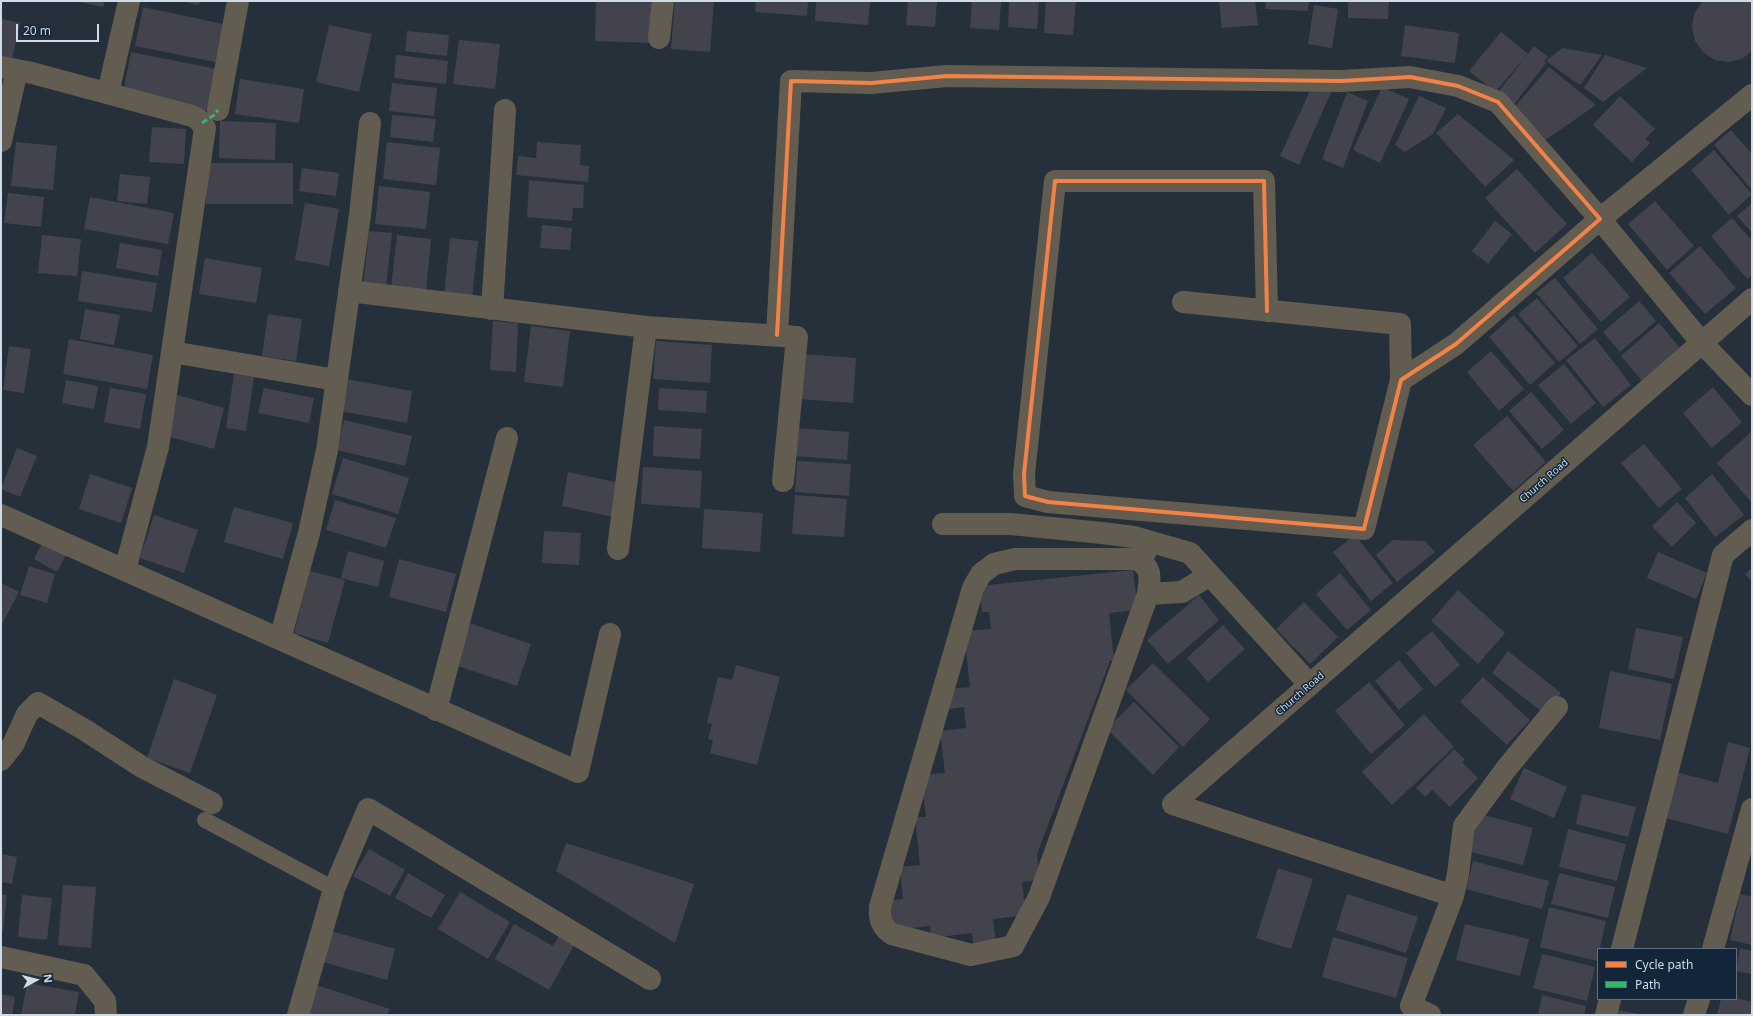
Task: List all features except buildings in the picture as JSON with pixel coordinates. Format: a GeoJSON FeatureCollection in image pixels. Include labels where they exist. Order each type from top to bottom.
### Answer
{"type":"FeatureCollection","features":[{"type":"Feature","properties":{"kind":"street"},"geometry":{"type":"LineString","coordinates":[[108,93],[129,1]]}},
{"type":"Feature","properties":{"kind":"street"},"geometry":{"type":"LineString","coordinates":[[218,110],[238,1]]}},
{"type":"Feature","properties":{"kind":"street"},"geometry":{"type":"LineString","coordinates":[[659,38],[663,1]]}},
{"type":"Feature","properties":{"kind":"street"},"geometry":{"type":"LineString","coordinates":[[1,141],[9,69],[108,93],[192,116],[198,119],[205,128],[158,447],[125,570]]}},
{"type":"Feature","properties":{"kind":"street"},"geometry":{"type":"LineString","coordinates":[[778,335],[790,81],[871,83],[947,76],[1341,81],[1410,77],[1458,86],[1498,102],[1600,219],[1702,343],[1752,395]]}},
{"type":"Feature","properties":{"kind":"street"},"geometry":{"type":"LineString","coordinates":[[1401,380],[1456,344],[1600,219],[1752,95]]}},
{"type":"Feature","properties":{"kind":"street"},"geometry":{"type":"LineString","coordinates":[[492,309],[505,110]]}},
{"type":"Feature","properties":{"kind":"street"},"geometry":{"type":"LineString","coordinates":[[280,640],[309,533],[327,450],[370,123]]}},
{"type":"Feature","properties":{"kind":"street"},"geometry":{"type":"LineString","coordinates":[[1183,302],[1267,311],[1400,324],[1401,380],[1364,528],[1048,502],[1026,496],[1024,467],[1056,181],[1264,181],[1267,311]]}},
{"type":"Feature","properties":{"kind":"street"},"geometry":{"type":"LineString","coordinates":[[349,291],[646,327],[797,337],[784,481]]}},
{"type":"Feature","properties":{"kind":"street","name":"Church Road"},"geometry":{"type":"LineString","coordinates":[[1453,896],[1174,804],[1752,299]]}},
{"type":"Feature","properties":{"kind":"street"},"geometry":{"type":"LineString","coordinates":[[618,549],[646,327]]}},
{"type":"Feature","properties":{"kind":"street"},"geometry":{"type":"LineString","coordinates":[[172,352],[336,380]]}},
{"type":"Feature","properties":{"kind":"street"},"geometry":{"type":"LineString","coordinates":[[436,710],[507,438]]}},
{"type":"Feature","properties":{"kind":"street"},"geometry":{"type":"LineString","coordinates":[[1159,511],[1146,549],[1144,563],[1150,576],[1151,594],[1039,897],[1013,946],[971,955],[892,934],[883,928],[879,916],[880,907],[973,588],[981,574],[994,564],[1015,559],[1146,549],[1190,553],[1310,685]]}},
{"type":"Feature","properties":{"kind":"street"},"geometry":{"type":"LineString","coordinates":[[1,515],[578,772],[610,634]]}},
{"type":"Feature","properties":{"kind":"street"},"geometry":{"type":"LineString","coordinates":[[943,524],[1011,524],[1134,537],[1146,549]]}},
{"type":"Feature","properties":{"kind":"street"},"geometry":{"type":"LineString","coordinates":[[1622,948],[1723,555],[1752,530]]}},
{"type":"Feature","properties":{"kind":"street"},"geometry":{"type":"LineString","coordinates":[[1151,594],[1182,592],[1210,576]]}},
{"type":"Feature","properties":{"kind":"street"},"geometry":{"type":"LineString","coordinates":[[1,760],[13,745],[27,714],[38,703],[85,730],[208,811]]}},
{"type":"Feature","properties":{"kind":"street"},"geometry":{"type":"LineString","coordinates":[[1430,1015],[1411,1006],[1453,896],[1458,874],[1464,826],[1506,769],[1556,707]]}},
{"type":"Feature","properties":{"kind":"street"},"geometry":{"type":"LineString","coordinates":[[298,1015],[334,889],[368,809],[650,979]]}},
{"type":"Feature","properties":{"kind":"street"},"geometry":{"type":"LineString","coordinates":[[1713,948],[1752,809]]}},
{"type":"Feature","properties":{"kind":"street"},"geometry":{"type":"LineString","coordinates":[[1,957],[84,975],[105,1000],[106,1015]]}},
{"type":"Feature","properties":{"kind":"street"},"geometry":{"type":"LineString","coordinates":[[1606,1015],[1610,1000]]}},
{"type":"Feature","properties":{"kind":"street"},"geometry":{"type":"LineString","coordinates":[[1694,1015],[1699,1000]]}},
{"type":"Feature","properties":{"kind":"lane"},"geometry":{"type":"LineString","coordinates":[[208,811],[334,889]]}},
{"type":"Feature","properties":{"kind":"marked path"},"geometry":{"type":"LineString","coordinates":[[202,123],[214,115],[218,110]]}},
{"type":"Feature","properties":{"kind":"cycle path"},"geometry":{"type":"LineString","coordinates":[[777,335],[791,81],[871,83],[947,76],[1341,81],[1410,77],[1458,86],[1498,102],[1600,219],[1456,344],[1401,380],[1364,529],[1048,502],[1025,496],[1024,474],[1055,181],[1264,181],[1267,311]]}}]}
